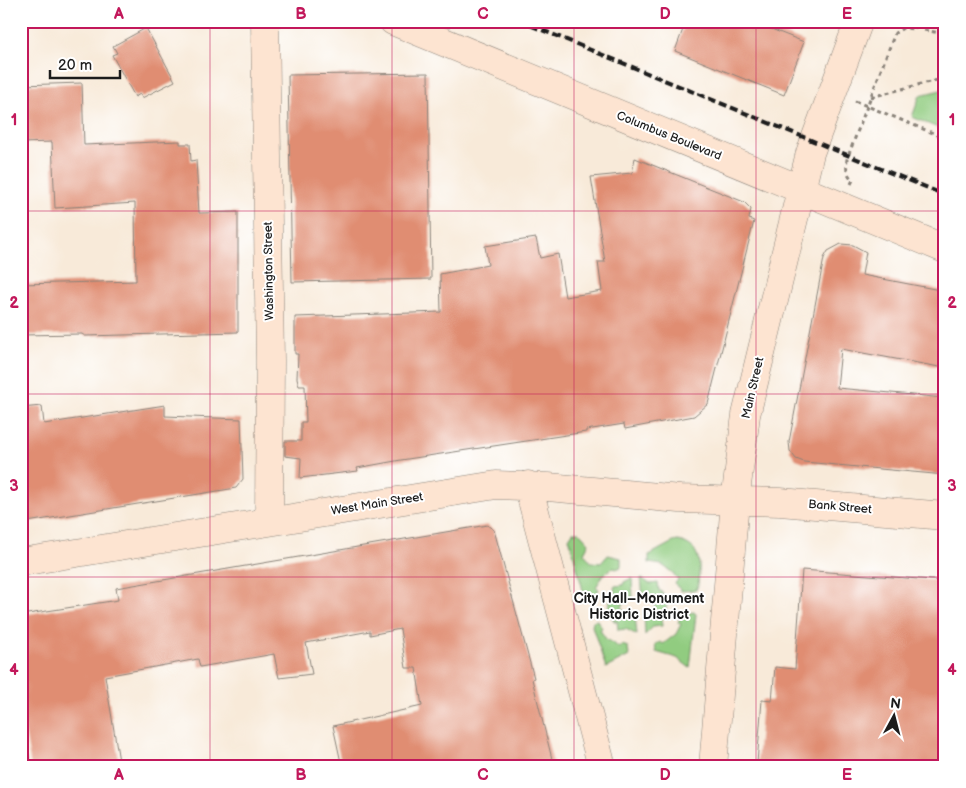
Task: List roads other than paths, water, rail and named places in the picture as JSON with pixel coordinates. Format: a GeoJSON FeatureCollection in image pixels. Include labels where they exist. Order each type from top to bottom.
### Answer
{"type":"FeatureCollection","features":[{"type":"Feature","properties":{"kind":"main road","name":"Washington Street"},"geometry":{"type":"LineString","coordinates":[[265,21],[270,361],[270,522]]}},
{"type":"Feature","properties":{"kind":"main road","name":"Columbus Boulevard"},"geometry":{"type":"LineString","coordinates":[[393,21],[945,249]]}},
{"type":"Feature","properties":{"kind":"main road","name":"Main Street"},"geometry":{"type":"LineString","coordinates":[[713,767],[734,501],[746,415],[800,190],[814,142],[859,21]]}},
{"type":"Feature","properties":{"kind":"main road","name":"West Main Street"},"geometry":{"type":"LineString","coordinates":[[21,562],[476,488],[528,485],[734,501]]}},
{"type":"Feature","properties":{"kind":"main road"},"geometry":{"type":"LineString","coordinates":[[528,485],[602,767]]}},
{"type":"Feature","properties":{"kind":"main road","name":"Bank Street"},"geometry":{"type":"LineString","coordinates":[[734,501],[780,502],[945,516]]}},
{"type":"Feature","properties":{"kind":"railway"},"geometry":{"type":"LineString","coordinates":[[520,21],[945,195]]}},
{"type":"Feature","properties":{"kind":"district","name":"City Hall–Monument Historic District"},"geometry":{"type":"Point","coordinates":[639,606]}}]}
